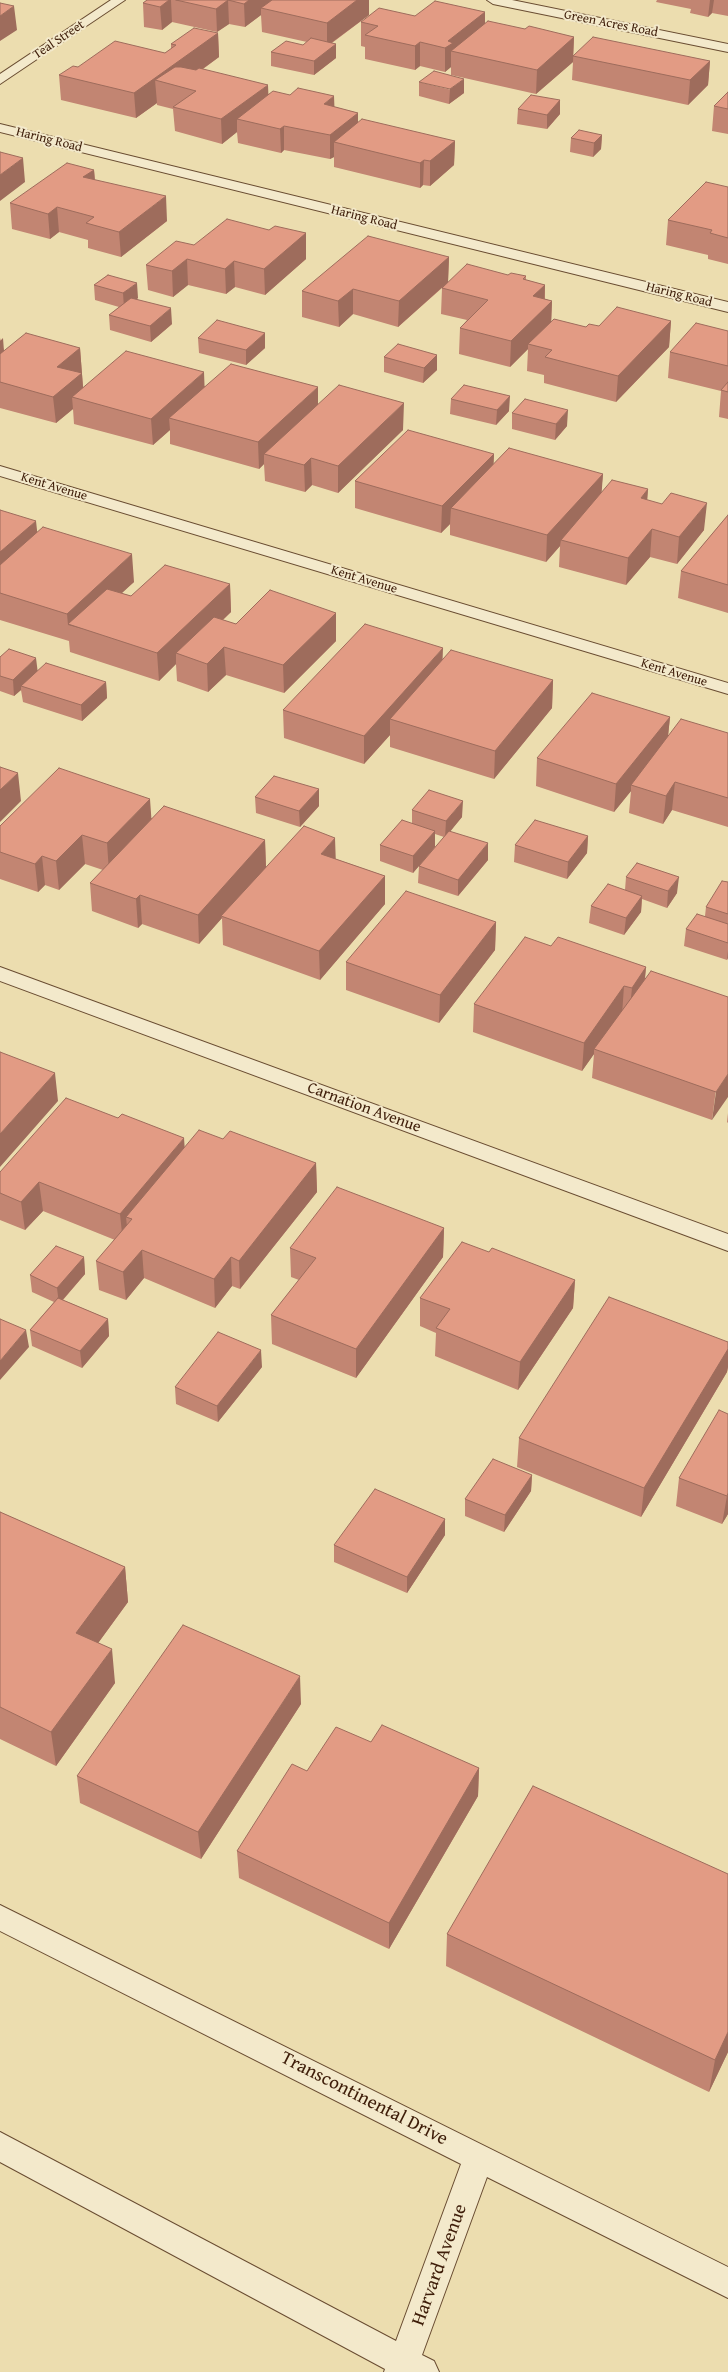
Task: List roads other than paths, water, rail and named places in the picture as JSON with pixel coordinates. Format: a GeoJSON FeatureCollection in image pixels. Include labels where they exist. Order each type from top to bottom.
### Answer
{"type":"FeatureCollection","features":[{"type":"Feature","properties":{"kind":"street","name":"Teal Street"},"geometry":{"type":"LineString","coordinates":[[0,80],[119,0]]}},
{"type":"Feature","properties":{"kind":"street","name":"Green Acres Road"},"geometry":{"type":"LineString","coordinates":[[493,0],[728,48]]}},
{"type":"Feature","properties":{"kind":"street","name":"Haring Road"},"geometry":{"type":"LineString","coordinates":[[0,128],[728,307]]}},
{"type":"Feature","properties":{"kind":"street","name":"Kent Avenue"},"geometry":{"type":"LineString","coordinates":[[0,471],[728,689]]}},
{"type":"Feature","properties":{"kind":"street","name":"Carnation Avenue"},"geometry":{"type":"LineString","coordinates":[[0,974],[728,1243]]}},
{"type":"Feature","properties":{"kind":"street","name":"Transcontinental Drive"},"geometry":{"type":"LineString","coordinates":[[0,1917],[728,2283]]}},
{"type":"Feature","properties":{"kind":"street"},"geometry":{"type":"LineString","coordinates":[[0,2146],[409,2369]]}},
{"type":"Feature","properties":{"kind":"street","name":"Harvard Avenue"},"geometry":{"type":"LineString","coordinates":[[409,2369],[479,2157]]}}]}
